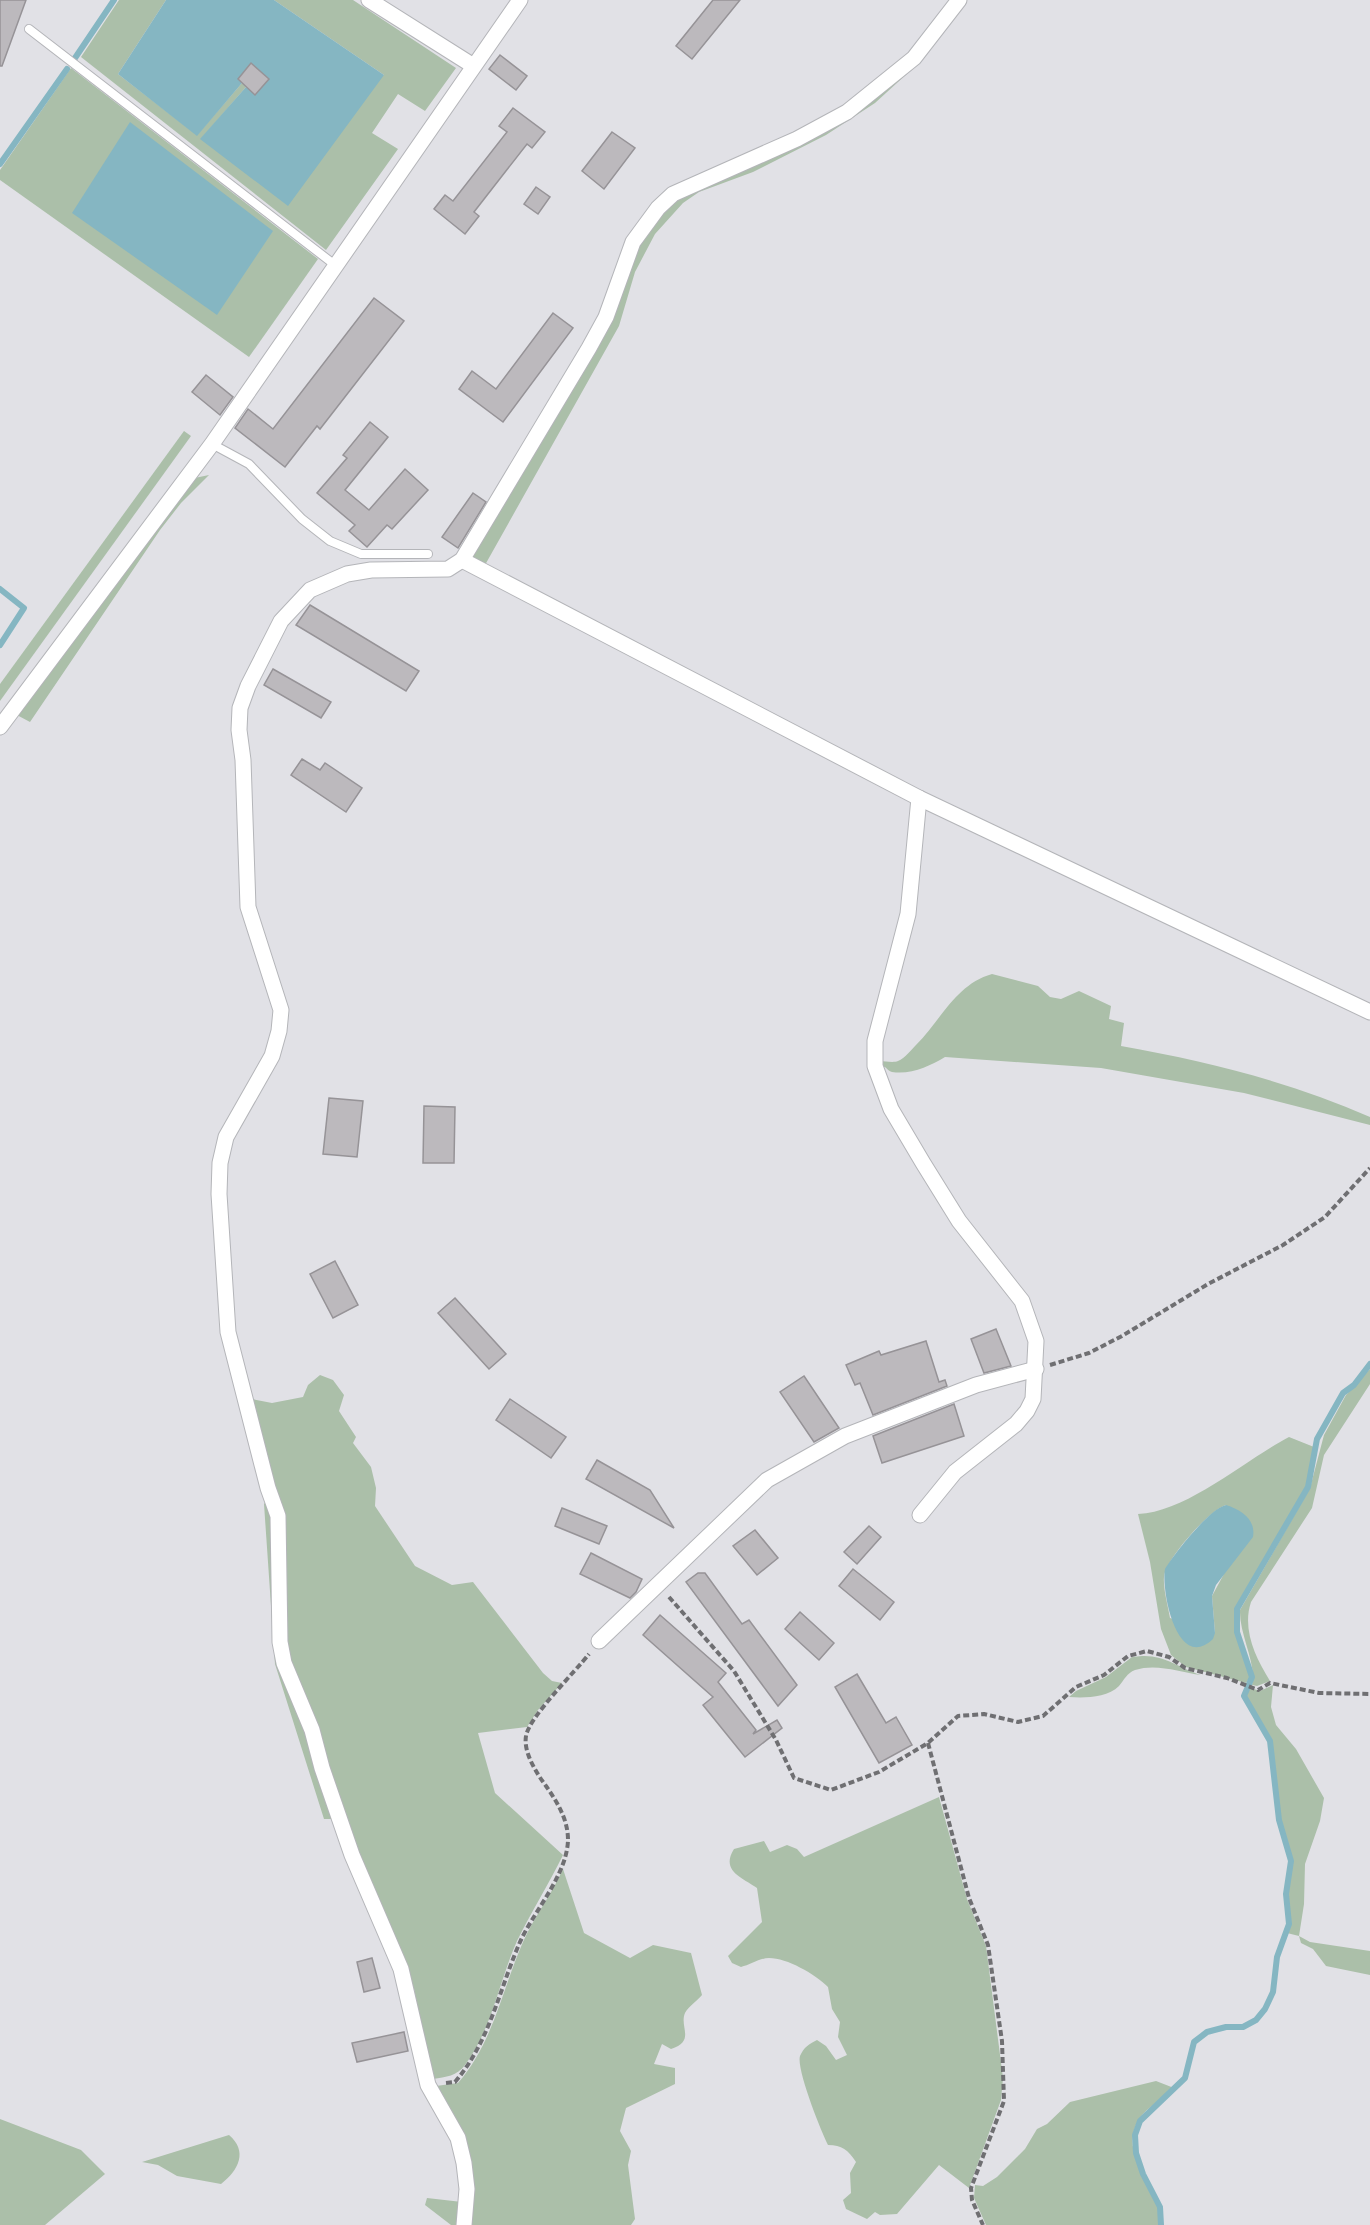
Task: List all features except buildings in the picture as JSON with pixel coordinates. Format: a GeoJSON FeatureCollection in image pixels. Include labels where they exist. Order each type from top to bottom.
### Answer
{"type":"FeatureCollection","features":[{"type":"Feature","properties":{"kind":"street"},"geometry":{"type":"LineString","coordinates":[[369,0],[472,65]]}},
{"type":"Feature","properties":{"kind":"street"},"geometry":{"type":"LineString","coordinates":[[0,727],[212,444],[472,65],[520,0]]}},
{"type":"Feature","properties":{"kind":"street"},"geometry":{"type":"LineString","coordinates":[[464,2225],[467,2189],[458,2138],[428,2085],[401,1969],[352,1855],[322,1768],[312,1730],[284,1663],[280,1642],[278,1516],[268,1488],[228,1332],[219,1173],[226,1137],[272,1056],[279,1031],[281,1010],[248,907],[243,760],[239,730],[240,708],[248,686],[281,621],[310,590],[347,574],[371,570],[448,569],[462,560],[589,348],[606,317],[633,242],[658,208],[673,194],[698,181],[797,139],[847,112],[914,58],[959,0]]}},
{"type":"Feature","properties":{"kind":"street"},"geometry":{"type":"LineString","coordinates":[[462,560],[919,798],[1370,1012]]}},
{"type":"Feature","properties":{"kind":"street"},"geometry":{"type":"LineString","coordinates":[[919,798],[908,914],[874,1041],[875,1066],[891,1109],[959,1221],[1022,1301],[1036,1341],[1033,1399],[1016,1425],[955,1472],[920,1515]]}},
{"type":"Feature","properties":{"kind":"street"},"geometry":{"type":"LineString","coordinates":[[598,1641],[741,1504],[777,1474],[845,1436],[976,1385],[1036,1370]]}},
{"type":"Feature","properties":{"kind":"lane"},"geometry":{"type":"LineString","coordinates":[[29,29],[335,265]]}},
{"type":"Feature","properties":{"kind":"lane"},"geometry":{"type":"LineString","coordinates":[[212,444],[249,464],[302,519],[338,545],[361,554],[428,554]]}},
{"type":"Feature","properties":{"kind":"path"},"geometry":{"type":"LineString","coordinates":[[1036,1370],[1098,1349],[1208,1284],[1283,1245],[1325,1217],[1370,1168]]}},
{"type":"Feature","properties":{"kind":"path"},"geometry":{"type":"LineString","coordinates":[[658,1585],[734,1671],[776,1740],[794,1778],[831,1790],[879,1772],[928,1743],[958,1716],[984,1714],[1018,1722],[1043,1716],[1076,1688],[1104,1675],[1128,1656],[1148,1651],[1169,1657],[1185,1668],[1227,1678],[1258,1690],[1270,1683],[1319,1693],[1370,1694]]}},
{"type":"Feature","properties":{"kind":"path"},"geometry":{"type":"LineString","coordinates":[[428,2085],[455,2082],[467,2068],[492,2020],[520,1941],[543,1903],[564,1858],[568,1840],[566,1824],[558,1803],[542,1781],[526,1748],[526,1735],[540,1711],[598,1641]]}},
{"type":"Feature","properties":{"kind":"path"},"geometry":{"type":"LineString","coordinates":[[928,1743],[969,1898],[988,1946],[1002,2041],[1004,2101],[971,2188],[972,2200],[983,2225]]}},
{"type":"Feature","properties":{"kind":"green space"},"geometry":{"type":"Polygon","coordinates":[[[119,0],[166,0],[118,74],[197,135],[242,83],[246,87],[201,139],[384,75],[274,0],[353,0],[456,68],[425,111],[398,94],[372,133],[398,149],[326,250],[81,57],[119,0]]]}},
{"type":"Feature","properties":{"kind":"green space"},"geometry":{"type":"Polygon","coordinates":[[[71,68],[318,259],[249,357],[0,180],[0,170],[71,68]]]}},
{"type":"Feature","properties":{"kind":"green space"},"geometry":{"type":"Polygon","coordinates":[[[910,71],[875,103],[826,135],[753,172],[699,192],[683,203],[655,234],[635,272],[619,326],[485,565],[474,559],[471,554],[636,246],[677,196],[864,105],[910,71]]]}},
{"type":"Feature","properties":{"kind":"green space"},"geometry":{"type":"Polygon","coordinates":[[[184,431],[191,436],[0,701],[0,684],[184,431]]]}},
{"type":"Feature","properties":{"kind":"green space"},"geometry":{"type":"Polygon","coordinates":[[[209,475],[181,503],[160,530],[30,722],[15,714],[190,479],[209,475]]]}},
{"type":"Feature","properties":{"kind":"green space"},"geometry":{"type":"Polygon","coordinates":[[[992,974],[1038,986],[1050,997],[1061,999],[1079,991],[1111,1006],[1109,1019],[1124,1023],[1121,1046],[1185,1058],[1279,1083],[1370,1117],[1370,1125],[1244,1093],[1101,1068],[945,1057],[913,1071],[899,1073],[880,1066],[880,1061],[896,1062],[903,1058],[959,994],[979,979],[992,974]]]}},
{"type":"Feature","properties":{"kind":"green space"},"geometry":{"type":"Polygon","coordinates":[[[1370,1369],[1370,1384],[1324,1455],[1312,1508],[1251,1602],[1249,1633],[1255,1653],[1270,1681],[1257,1686],[1252,1685],[1252,1668],[1242,1629],[1240,1610],[1310,1488],[1324,1435],[1346,1395],[1370,1369]]]}},
{"type":"Feature","properties":{"kind":"green space"},"geometry":{"type":"Polygon","coordinates":[[[320,1375],[333,1380],[344,1395],[339,1411],[356,1437],[353,1443],[371,1467],[376,1488],[375,1506],[415,1566],[452,1585],[473,1582],[543,1673],[552,1681],[562,1683],[538,1710],[527,1727],[478,1733],[495,1793],[563,1855],[517,1941],[489,2020],[474,2051],[458,2072],[442,2078],[433,2079],[414,1989],[359,1854],[293,1670],[285,1635],[287,1552],[282,1510],[252,1399],[272,1403],[303,1397],[308,1385],[320,1375]]]}},
{"type":"Feature","properties":{"kind":"green space"},"geometry":{"type":"Polygon","coordinates":[[[1289,1437],[1314,1447],[1306,1486],[1236,1609],[1235,1632],[1250,1677],[1246,1683],[1186,1667],[1171,1655],[1161,1629],[1150,1562],[1138,1514],[1157,1511],[1196,1495],[1289,1437]],[[1226,1505],[1210,1516],[1189,1536],[1166,1569],[1164,1587],[1170,1618],[1215,1633],[1212,1596],[1225,1572],[1226,1505]]]}},
{"type":"Feature","properties":{"kind":"green space"},"geometry":{"type":"Polygon","coordinates":[[[267,1500],[273,1526],[276,1576],[297,1704],[333,1819],[324,1819],[275,1664],[264,1504],[267,1500]]]}},
{"type":"Feature","properties":{"kind":"green space"},"geometry":{"type":"Polygon","coordinates":[[[1142,1656],[1165,1660],[1201,1675],[1160,1668],[1143,1668],[1130,1673],[1119,1686],[1108,1693],[1088,1697],[1069,1697],[1076,1691],[1106,1677],[1132,1657],[1142,1656]]]}},
{"type":"Feature","properties":{"kind":"green space"},"geometry":{"type":"Polygon","coordinates":[[[1273,1685],[1271,1707],[1276,1725],[1296,1749],[1324,1798],[1320,1821],[1305,1864],[1304,1904],[1299,1936],[1287,1933],[1290,1924],[1287,1894],[1292,1861],[1280,1820],[1272,1741],[1245,1696],[1248,1687],[1260,1691],[1273,1685]]]}},
{"type":"Feature","properties":{"kind":"green space"},"geometry":{"type":"Polygon","coordinates":[[[939,1797],[967,1899],[986,1946],[1003,2078],[1001,2100],[969,2188],[939,2165],[897,2214],[880,2215],[875,2212],[867,2219],[846,2209],[843,2200],[851,2193],[850,2173],[856,2162],[844,2149],[828,2145],[810,2100],[800,2063],[803,2050],[817,2040],[826,2046],[836,2060],[847,2055],[838,2037],[840,2022],[832,2009],[828,1987],[800,1968],[776,1959],[762,1959],[741,1967],[732,1963],[728,1956],[762,1922],[757,1888],[735,1873],[731,1868],[730,1857],[734,1849],[764,1841],[770,1852],[787,1845],[797,1849],[804,1857],[939,1797]]]}},
{"type":"Feature","properties":{"kind":"green space"},"geometry":{"type":"Polygon","coordinates":[[[563,1869],[584,1933],[630,1958],[653,1945],[691,1953],[702,1995],[685,2013],[683,2042],[671,2049],[662,2044],[654,2064],[675,2068],[675,2084],[626,2108],[620,2131],[631,2151],[628,2165],[635,2219],[631,2225],[471,2225],[473,2186],[467,2152],[455,2121],[436,2086],[458,2083],[480,2051],[496,2016],[523,1942],[563,1869]]]}},
{"type":"Feature","properties":{"kind":"green space"},"geometry":{"type":"Polygon","coordinates":[[[1299,1936],[1310,1942],[1370,1951],[1370,1975],[1326,1966],[1313,1949],[1301,1943],[1299,1936]]]}},
{"type":"Feature","properties":{"kind":"green space"},"geometry":{"type":"Polygon","coordinates":[[[1156,2081],[1174,2088],[1139,2119],[1133,2134],[1133,2148],[1137,2162],[1157,2201],[1160,2213],[1158,2225],[986,2225],[974,2198],[975,2185],[983,2186],[997,2177],[1025,2149],[1037,2129],[1047,2124],[1070,2102],[1156,2081]]]}},
{"type":"Feature","properties":{"kind":"green space"},"geometry":{"type":"Polygon","coordinates":[[[0,2119],[81,2150],[105,2174],[45,2225],[0,2225],[0,2119]]]}},
{"type":"Feature","properties":{"kind":"green space"},"geometry":{"type":"Polygon","coordinates":[[[229,2135],[235,2141],[240,2154],[233,2173],[221,2184],[177,2176],[158,2165],[142,2162],[229,2135]]]}},
{"type":"Feature","properties":{"kind":"green space"},"geometry":{"type":"Polygon","coordinates":[[[427,2198],[462,2202],[459,2225],[451,2225],[425,2205],[427,2198]]]}},
{"type":"Feature","properties":{"kind":"water"},"geometry":{"type":"Polygon","coordinates":[[[166,0],[274,0],[384,75],[288,206],[200,139],[246,87],[255,94],[251,64],[238,79],[242,83],[197,136],[118,74],[166,0]]]}},
{"type":"Feature","properties":{"kind":"water"},"geometry":{"type":"Polygon","coordinates":[[[130,122],[273,231],[217,315],[72,213],[130,122]]]}},
{"type":"Feature","properties":{"kind":"water"},"geometry":{"type":"Polygon","coordinates":[[[1226,1505],[1247,1517],[1252,1526],[1253,1537],[1216,1585],[1212,1596],[1215,1633],[1213,1639],[1200,1647],[1190,1646],[1181,1638],[1169,1610],[1164,1580],[1165,1569],[1202,1523],[1226,1505]]]}},
{"type":"Feature","properties":{"kind":"waterway"},"geometry":{"type":"LineString","coordinates":[[75,58],[114,0]]}},
{"type":"Feature","properties":{"kind":"waterway"},"geometry":{"type":"LineString","coordinates":[[0,164],[67,69]]}},
{"type":"Feature","properties":{"kind":"waterway"},"geometry":{"type":"LineString","coordinates":[[0,589],[24,608],[0,645]]}},
{"type":"Feature","properties":{"kind":"waterway"},"geometry":{"type":"LineString","coordinates":[[1161,2225],[1160,2207],[1143,2174],[1136,2153],[1135,2135],[1140,2121],[1185,2078],[1194,2042],[1207,2032],[1226,2027],[1243,2027],[1256,2020],[1265,2009],[1273,1992],[1277,1957],[1289,1924],[1286,1894],[1291,1861],[1279,1820],[1270,1741],[1244,1696],[1252,1677],[1237,1632],[1237,1609],[1308,1487],[1317,1439],[1343,1393],[1354,1385],[1370,1364]]}}]}
